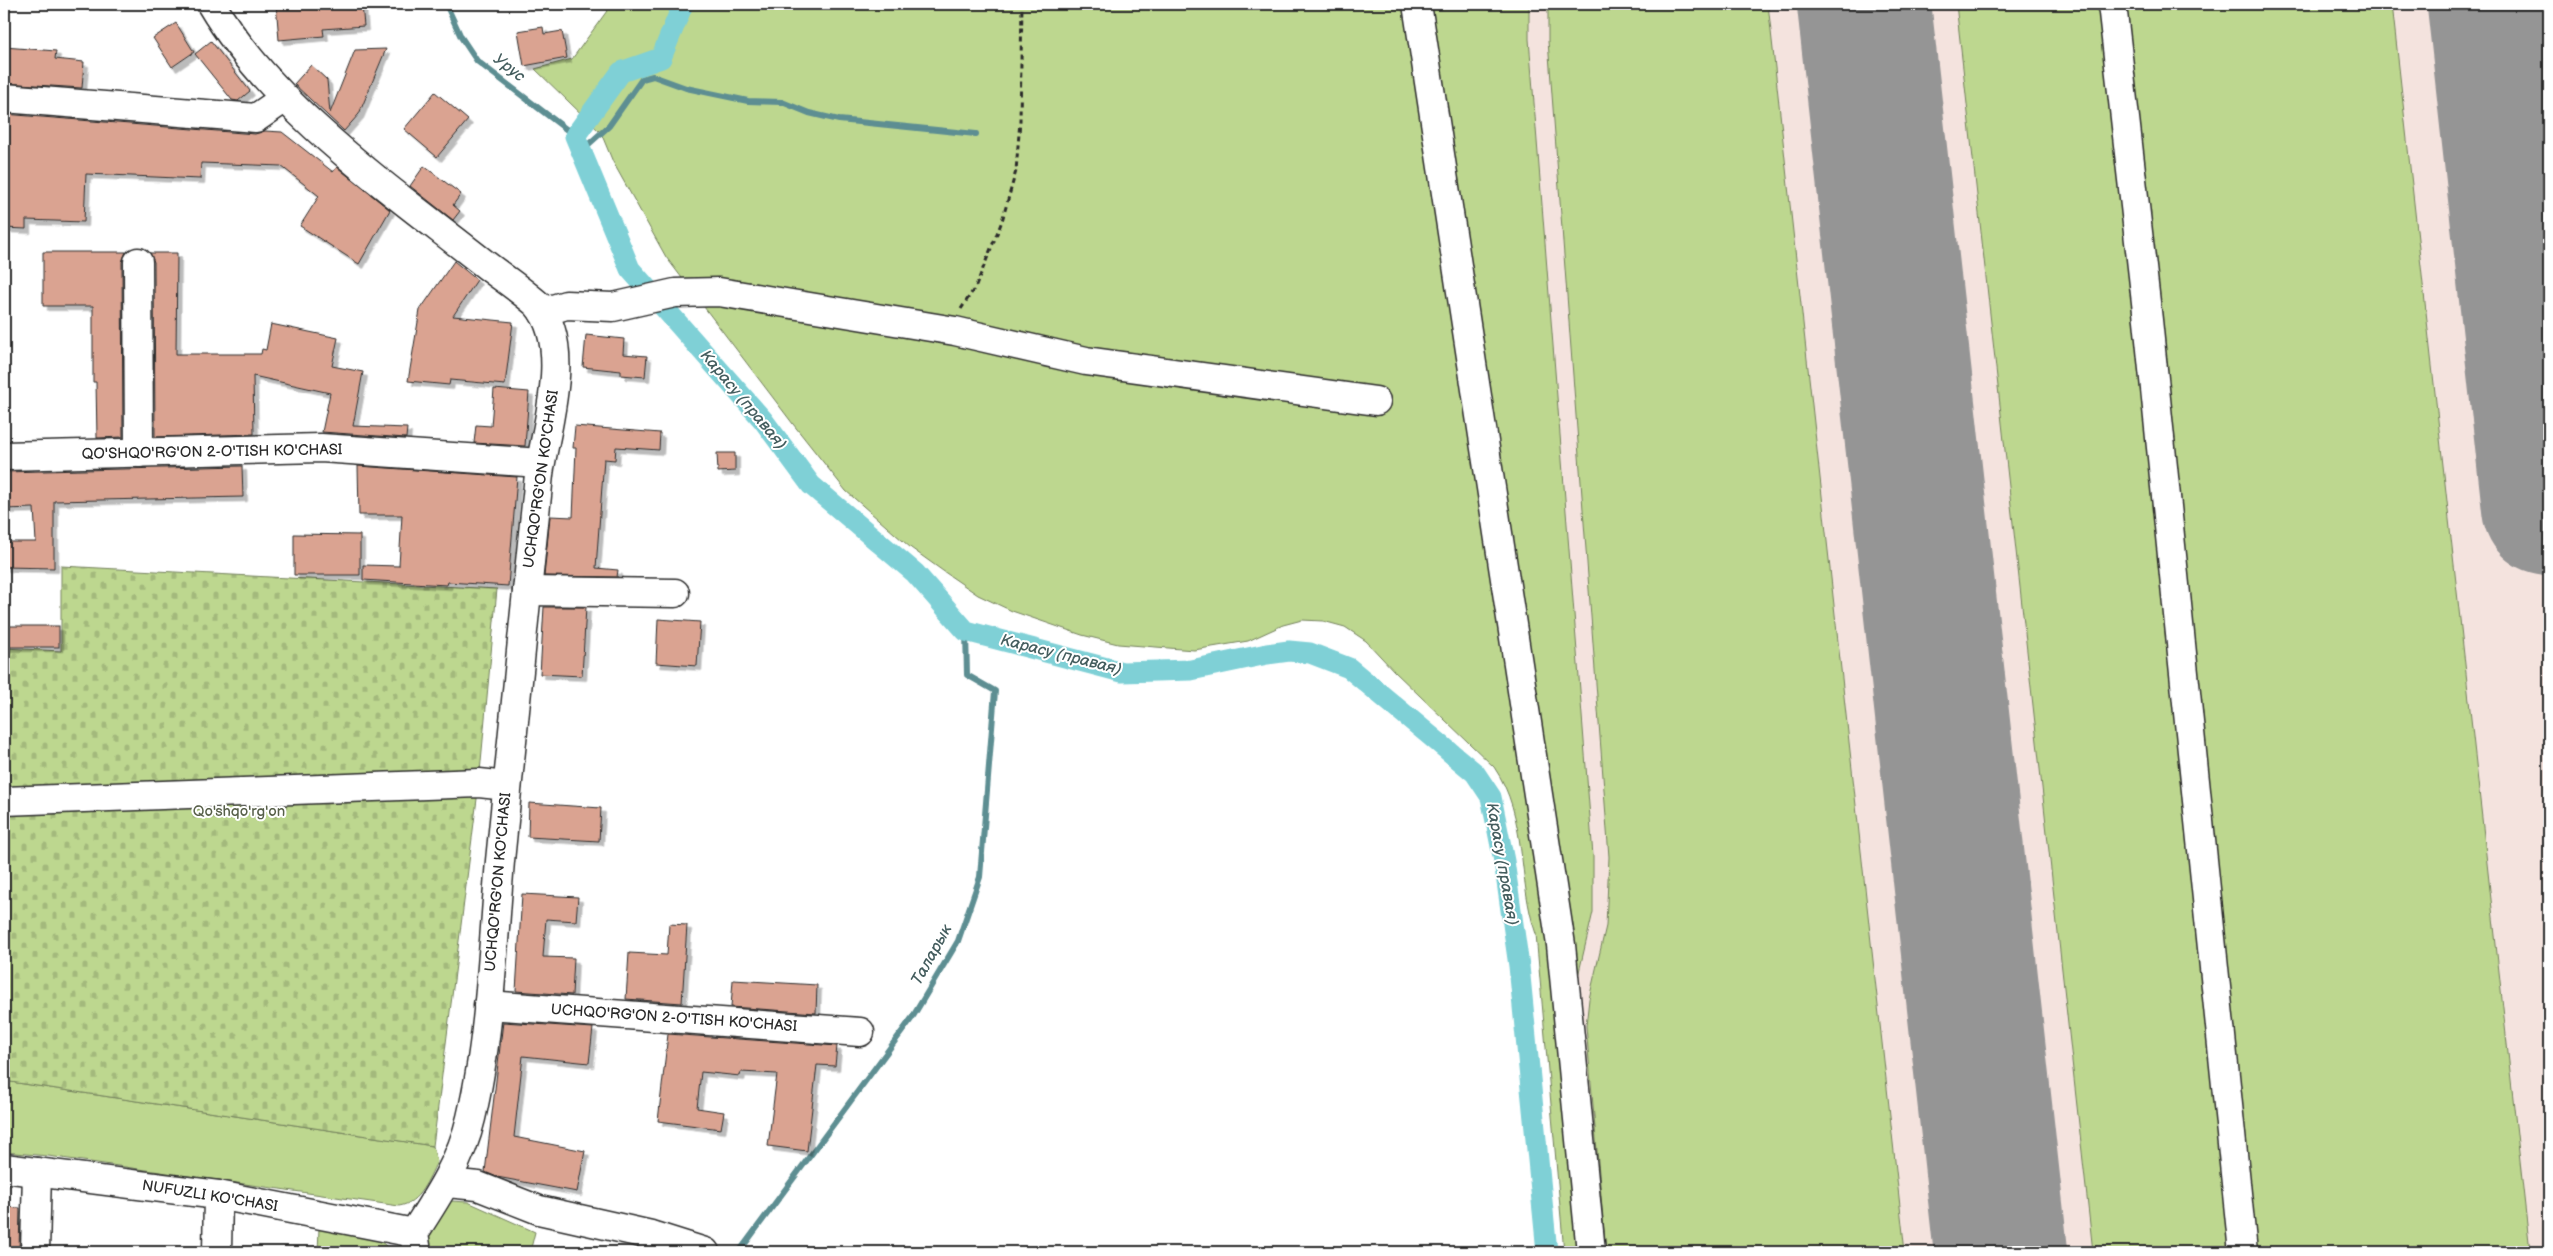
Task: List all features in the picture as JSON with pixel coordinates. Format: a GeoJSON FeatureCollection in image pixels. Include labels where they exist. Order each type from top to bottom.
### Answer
{"type":"FeatureCollection","features":[{"type":"Feature","properties":{"kind":"street"},"geometry":{"type":"LineString","coordinates":[[211,4],[254,66],[285,98],[361,167],[530,298],[543,312],[566,305],[613,307],[675,294],[720,292],[955,331],[1086,360],[1376,401]]}},
{"type":"Feature","properties":{"kind":"street"},"geometry":{"type":"LineString","coordinates":[[1417,4],[1557,917],[1591,1252]]}},
{"type":"Feature","properties":{"kind":"street"},"geometry":{"type":"LineString","coordinates":[[2112,4],[2150,330],[2243,1252]]}},
{"type":"Feature","properties":{"kind":"street"},"geometry":{"type":"LineString","coordinates":[[4,98],[256,118],[285,98]]}},
{"type":"Feature","properties":{"kind":"street"},"geometry":{"type":"LineString","coordinates":[[138,262],[139,453]]}},
{"type":"Feature","properties":{"kind":"street","name":"UCHQO'RG'ON KO'CHASI"},"geometry":{"type":"LineString","coordinates":[[415,1242],[460,1155],[471,1119],[488,1005],[507,786],[540,463],[554,388],[552,336],[543,312]]}},
{"type":"Feature","properties":{"kind":"street","name":"QO'SHQO'RG'ON 2-O'TISH KO'CHASI"},"geometry":{"type":"LineString","coordinates":[[4,456],[321,448],[540,463]]}},
{"type":"Feature","properties":{"kind":"street"},"geometry":{"type":"LineString","coordinates":[[527,591],[675,593]]}},
{"type":"Feature","properties":{"kind":"street"},"geometry":{"type":"LineString","coordinates":[[4,801],[479,783],[507,786]]}},
{"type":"Feature","properties":{"kind":"street","name":"UCHQO'RG'ON 2-O'TISH KO'CHASI"},"geometry":{"type":"LineString","coordinates":[[488,1005],[860,1032]]}},
{"type":"Feature","properties":{"kind":"street","name":"NUFUZLI KO'CHASI"},"geometry":{"type":"LineString","coordinates":[[4,1168],[218,1195],[415,1242]]}},
{"type":"Feature","properties":{"kind":"street"},"geometry":{"type":"LineString","coordinates":[[35,1252],[37,1172]]}},
{"type":"Feature","properties":{"kind":"street"},"geometry":{"type":"LineString","coordinates":[[447,1182],[478,1186],[539,1210],[651,1235],[705,1252]]}},
{"type":"Feature","properties":{"kind":"street"},"geometry":{"type":"LineString","coordinates":[[217,1252],[218,1195]]}},
{"type":"Feature","properties":{"kind":"path"},"geometry":{"type":"LineString","coordinates":[[955,331],[962,306],[976,286],[1002,221],[1016,171],[1020,122],[1022,4]]}},
{"type":"Feature","properties":{"kind":"shaded area"},"geometry":{"type":"Polygon","coordinates":[[[1405,4],[2549,4],[2549,1252],[1574,1252],[1558,1031],[1405,4]]]}},
{"type":"Feature","properties":{"kind":"green space"},"geometry":{"type":"Polygon","coordinates":[[[612,4],[1405,4],[1536,830],[1578,1252],[1564,1252],[1536,934],[1526,892],[1521,849],[1512,806],[1505,786],[1494,767],[1395,672],[1366,641],[1345,627],[1323,621],[1302,620],[1283,625],[1248,641],[1194,650],[1118,644],[1082,635],[1012,611],[978,595],[911,548],[846,491],[793,424],[666,257],[613,162],[601,133],[535,69],[572,59],[612,4]]]}},
{"type":"Feature","properties":{"kind":"green space"},"geometry":{"type":"Polygon","coordinates":[[[1425,4],[1529,4],[1529,39],[1593,856],[1593,912],[1576,985],[1425,4]]]}},
{"type":"Feature","properties":{"kind":"green space"},"geometry":{"type":"Polygon","coordinates":[[[1548,4],[1768,4],[1905,1252],[1606,1252],[1586,1026],[1589,999],[1606,926],[1609,857],[1548,41],[1548,4]]]}},
{"type":"Feature","properties":{"kind":"green space"},"geometry":{"type":"Polygon","coordinates":[[[1956,4],[2392,4],[2530,1252],[2093,1252],[1956,4]]]}},
{"type":"Feature","properties":{"kind":"green space","name":"Qo'shqo'rg'on"},"geometry":{"type":"Polygon","coordinates":[[[61,566],[497,589],[479,783],[433,1146],[4,1081],[4,648],[61,651],[61,566]]]}},
{"type":"Feature","properties":{"kind":"green space"},"geometry":{"type":"Polygon","coordinates":[[[4,1081],[433,1146],[437,1162],[427,1183],[418,1195],[413,1200],[399,1206],[48,1156],[4,1152],[4,1081]]]}},
{"type":"Feature","properties":{"kind":"green space"},"geometry":{"type":"Polygon","coordinates":[[[451,1201],[468,1202],[535,1232],[530,1252],[430,1252],[429,1229],[451,1201]]]}},
{"type":"Feature","properties":{"kind":"green space"},"geometry":{"type":"Polygon","coordinates":[[[319,1228],[379,1240],[393,1252],[318,1252],[319,1228]]]}},
{"type":"Feature","properties":{"kind":"building"},"geometry":{"type":"Polygon","coordinates":[[[276,4],[362,4],[364,26],[323,29],[324,36],[279,40],[276,4]]]}},
{"type":"Feature","properties":{"kind":"building"},"geometry":{"type":"Polygon","coordinates":[[[176,23],[194,52],[172,67],[153,38],[176,23]]]}},
{"type":"Feature","properties":{"kind":"building"},"geometry":{"type":"Polygon","coordinates":[[[543,27],[544,34],[562,31],[567,58],[524,66],[518,31],[543,27]]]}},
{"type":"Feature","properties":{"kind":"building"},"geometry":{"type":"Polygon","coordinates":[[[211,41],[250,91],[238,101],[232,100],[195,54],[211,41]]]}},
{"type":"Feature","properties":{"kind":"building"},"geometry":{"type":"Polygon","coordinates":[[[4,47],[56,51],[55,59],[84,62],[82,88],[4,83],[4,47]]]}},
{"type":"Feature","properties":{"kind":"building"},"geometry":{"type":"Polygon","coordinates":[[[386,49],[359,114],[344,131],[294,84],[311,65],[327,80],[330,113],[355,50],[386,49]]]}},
{"type":"Feature","properties":{"kind":"building"},"geometry":{"type":"Polygon","coordinates":[[[435,92],[468,120],[437,157],[404,129],[435,92]]]}},
{"type":"Feature","properties":{"kind":"building"},"geometry":{"type":"Polygon","coordinates":[[[4,114],[255,134],[265,131],[282,132],[333,172],[337,167],[390,210],[359,264],[300,226],[319,196],[281,166],[201,163],[200,179],[86,174],[84,222],[26,220],[26,229],[4,228],[4,114]]]}},
{"type":"Feature","properties":{"kind":"building"},"geometry":{"type":"Polygon","coordinates":[[[424,166],[461,194],[453,205],[460,211],[453,220],[410,186],[424,166]]]}},
{"type":"Feature","properties":{"kind":"building"},"geometry":{"type":"Polygon","coordinates":[[[43,252],[126,252],[122,262],[123,437],[97,438],[96,382],[93,382],[93,306],[43,306],[43,252]]]}},
{"type":"Feature","properties":{"kind":"building"},"geometry":{"type":"Polygon","coordinates":[[[150,253],[177,253],[176,354],[261,354],[262,349],[266,350],[271,324],[338,338],[332,366],[363,372],[353,426],[407,428],[406,438],[322,432],[330,393],[253,376],[254,434],[155,437],[154,262],[150,253]]]}},
{"type":"Feature","properties":{"kind":"building"},"geometry":{"type":"Polygon","coordinates":[[[454,261],[477,280],[453,316],[513,322],[505,385],[450,380],[449,385],[408,381],[420,310],[454,261]]]}},
{"type":"Feature","properties":{"kind":"building"},"geometry":{"type":"Polygon","coordinates":[[[586,335],[624,339],[623,354],[647,356],[645,377],[621,375],[621,371],[583,367],[586,335]]]}},
{"type":"Feature","properties":{"kind":"building"},"geometry":{"type":"Polygon","coordinates":[[[494,389],[529,392],[525,446],[474,443],[476,425],[491,426],[494,389]]]}},
{"type":"Feature","properties":{"kind":"building"},"geometry":{"type":"Polygon","coordinates":[[[575,426],[660,433],[659,450],[616,447],[615,460],[604,459],[596,568],[618,570],[617,577],[544,576],[550,516],[573,517],[576,448],[573,448],[575,426]]]}},
{"type":"Feature","properties":{"kind":"building"},"geometry":{"type":"Polygon","coordinates":[[[717,453],[735,453],[735,471],[718,472],[717,453]]]}},
{"type":"Feature","properties":{"kind":"building"},"geometry":{"type":"Polygon","coordinates":[[[242,466],[243,497],[54,501],[54,568],[4,567],[4,542],[36,542],[34,508],[4,509],[4,472],[242,466]]]}},
{"type":"Feature","properties":{"kind":"building"},"geometry":{"type":"Polygon","coordinates":[[[358,466],[517,477],[508,586],[448,582],[447,585],[363,580],[363,565],[399,566],[402,515],[359,515],[358,466]]]}},
{"type":"Feature","properties":{"kind":"building"},"geometry":{"type":"Polygon","coordinates":[[[294,534],[360,535],[360,575],[294,575],[294,534]]]}},
{"type":"Feature","properties":{"kind":"building"},"geometry":{"type":"Polygon","coordinates":[[[544,607],[586,607],[582,676],[540,674],[544,607]]]}},
{"type":"Feature","properties":{"kind":"building"},"geometry":{"type":"Polygon","coordinates":[[[658,619],[700,622],[697,666],[656,663],[658,619]]]}},
{"type":"Feature","properties":{"kind":"building"},"geometry":{"type":"Polygon","coordinates":[[[4,626],[59,626],[59,647],[4,647],[4,626]]]}},
{"type":"Feature","properties":{"kind":"building"},"geometry":{"type":"Polygon","coordinates":[[[529,803],[601,808],[599,841],[528,837],[529,803]]]}},
{"type":"Feature","properties":{"kind":"building"},"geometry":{"type":"Polygon","coordinates":[[[522,894],[578,897],[576,921],[546,919],[543,957],[574,958],[572,995],[516,991],[522,894]]]}},
{"type":"Feature","properties":{"kind":"building"},"geometry":{"type":"Polygon","coordinates":[[[669,924],[687,925],[682,1003],[626,999],[629,953],[667,955],[669,924]]]}},
{"type":"Feature","properties":{"kind":"building"},"geometry":{"type":"Polygon","coordinates":[[[733,980],[817,985],[816,1013],[731,1007],[733,980]]]}},
{"type":"Feature","properties":{"kind":"building"},"geometry":{"type":"Polygon","coordinates":[[[503,1022],[593,1028],[589,1063],[523,1056],[514,1137],[585,1151],[577,1192],[497,1177],[485,1172],[503,1022]]]}},
{"type":"Feature","properties":{"kind":"building"},"geometry":{"type":"Polygon","coordinates":[[[668,1034],[837,1046],[835,1066],[817,1065],[807,1151],[768,1146],[777,1074],[741,1072],[740,1076],[701,1072],[697,1108],[724,1112],[721,1129],[658,1121],[668,1034]]]}},
{"type":"Feature","properties":{"kind":"building"},"geometry":{"type":"Polygon","coordinates":[[[4,1207],[20,1208],[19,1252],[4,1252],[4,1207]]]}},
{"type":"Feature","properties":{"kind":"waterway","name":"Урус"},"geometry":{"type":"LineString","coordinates":[[446,4],[461,37],[477,61],[575,136]]}},
{"type":"Feature","properties":{"kind":"waterway","name":"Карасу (правая)"},"geometry":{"type":"LineString","coordinates":[[683,4],[661,58],[621,72],[575,136],[630,269],[763,420],[811,485],[915,573],[966,631],[1122,672],[1191,670],[1267,654],[1289,651],[1310,653],[1349,668],[1475,773],[1491,797],[1504,861],[1519,966],[1547,1252]]}},
{"type":"Feature","properties":{"kind":"waterway"},"geometry":{"type":"LineString","coordinates":[[581,151],[609,126],[642,79],[653,76],[686,88],[748,101],[782,102],[809,113],[839,120],[976,134]]}},
{"type":"Feature","properties":{"kind":"waterway","name":"Таларык"},"geometry":{"type":"LineString","coordinates":[[739,1252],[912,1018],[958,941],[980,877],[995,691],[967,675],[966,631]]}},
{"type":"Feature","properties":{"kind":"runway"},"geometry":{"type":"LineString","coordinates":[[1864,4],[2001,1252]]}},
{"type":"Feature","properties":{"kind":"runway"},"geometry":{"type":"LineString","coordinates":[[2494,4],[2549,508]]}}]}
